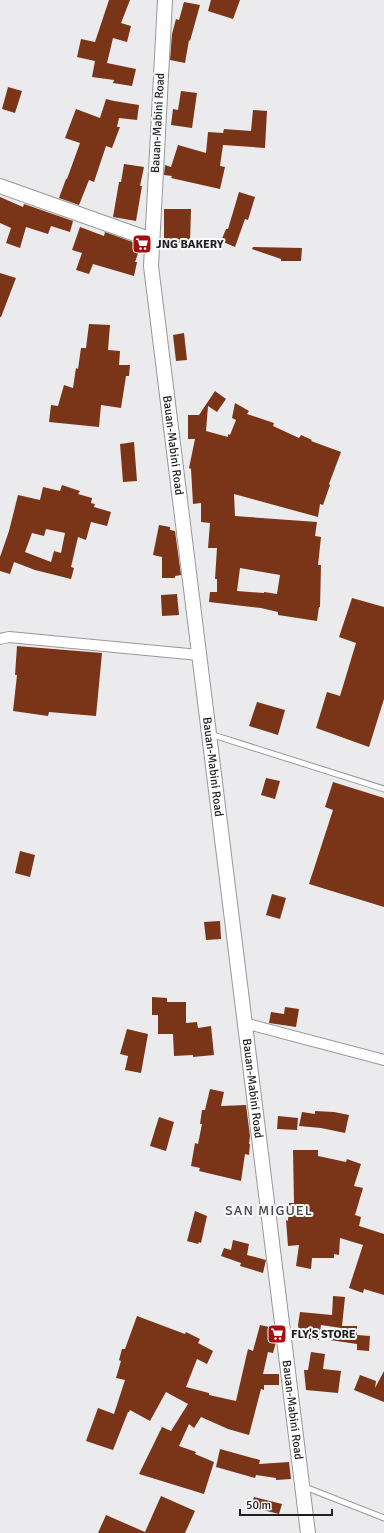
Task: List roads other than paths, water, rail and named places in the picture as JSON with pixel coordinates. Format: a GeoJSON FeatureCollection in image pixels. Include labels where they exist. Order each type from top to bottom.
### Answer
{"type":"FeatureCollection","features":[{"type":"Feature","properties":{"kind":"main road","name":"Bauan-Mabini Road"},"geometry":{"type":"LineString","coordinates":[[165,0],[151,266],[308,1533]]}},
{"type":"Feature","properties":{"kind":"main road"},"geometry":{"type":"LineString","coordinates":[[0,186],[152,240]]}},
{"type":"Feature","properties":{"kind":"street"},"geometry":{"type":"LineString","coordinates":[[0,639],[9,637],[199,655]]}},
{"type":"Feature","properties":{"kind":"street"},"geometry":{"type":"LineString","coordinates":[[244,1023],[384,1060]]}},
{"type":"Feature","properties":{"kind":"lane"},"geometry":{"type":"LineString","coordinates":[[209,733],[384,789]]}},
{"type":"Feature","properties":{"kind":"lane"},"geometry":{"type":"LineString","coordinates":[[302,1486],[384,1518]]}},
{"type":"Feature","properties":{"kind":"place","name":"JNG BAKERY"},"geometry":{"type":"Point","coordinates":[142,244]}},
{"type":"Feature","properties":{"kind":"place","name":"FLY'S STORE"},"geometry":{"type":"Point","coordinates":[277,1334]}},
{"type":"Feature","properties":{"kind":"district","name":"SAN MIGUEL"},"geometry":{"type":"Point","coordinates":[269,1210]}}]}
